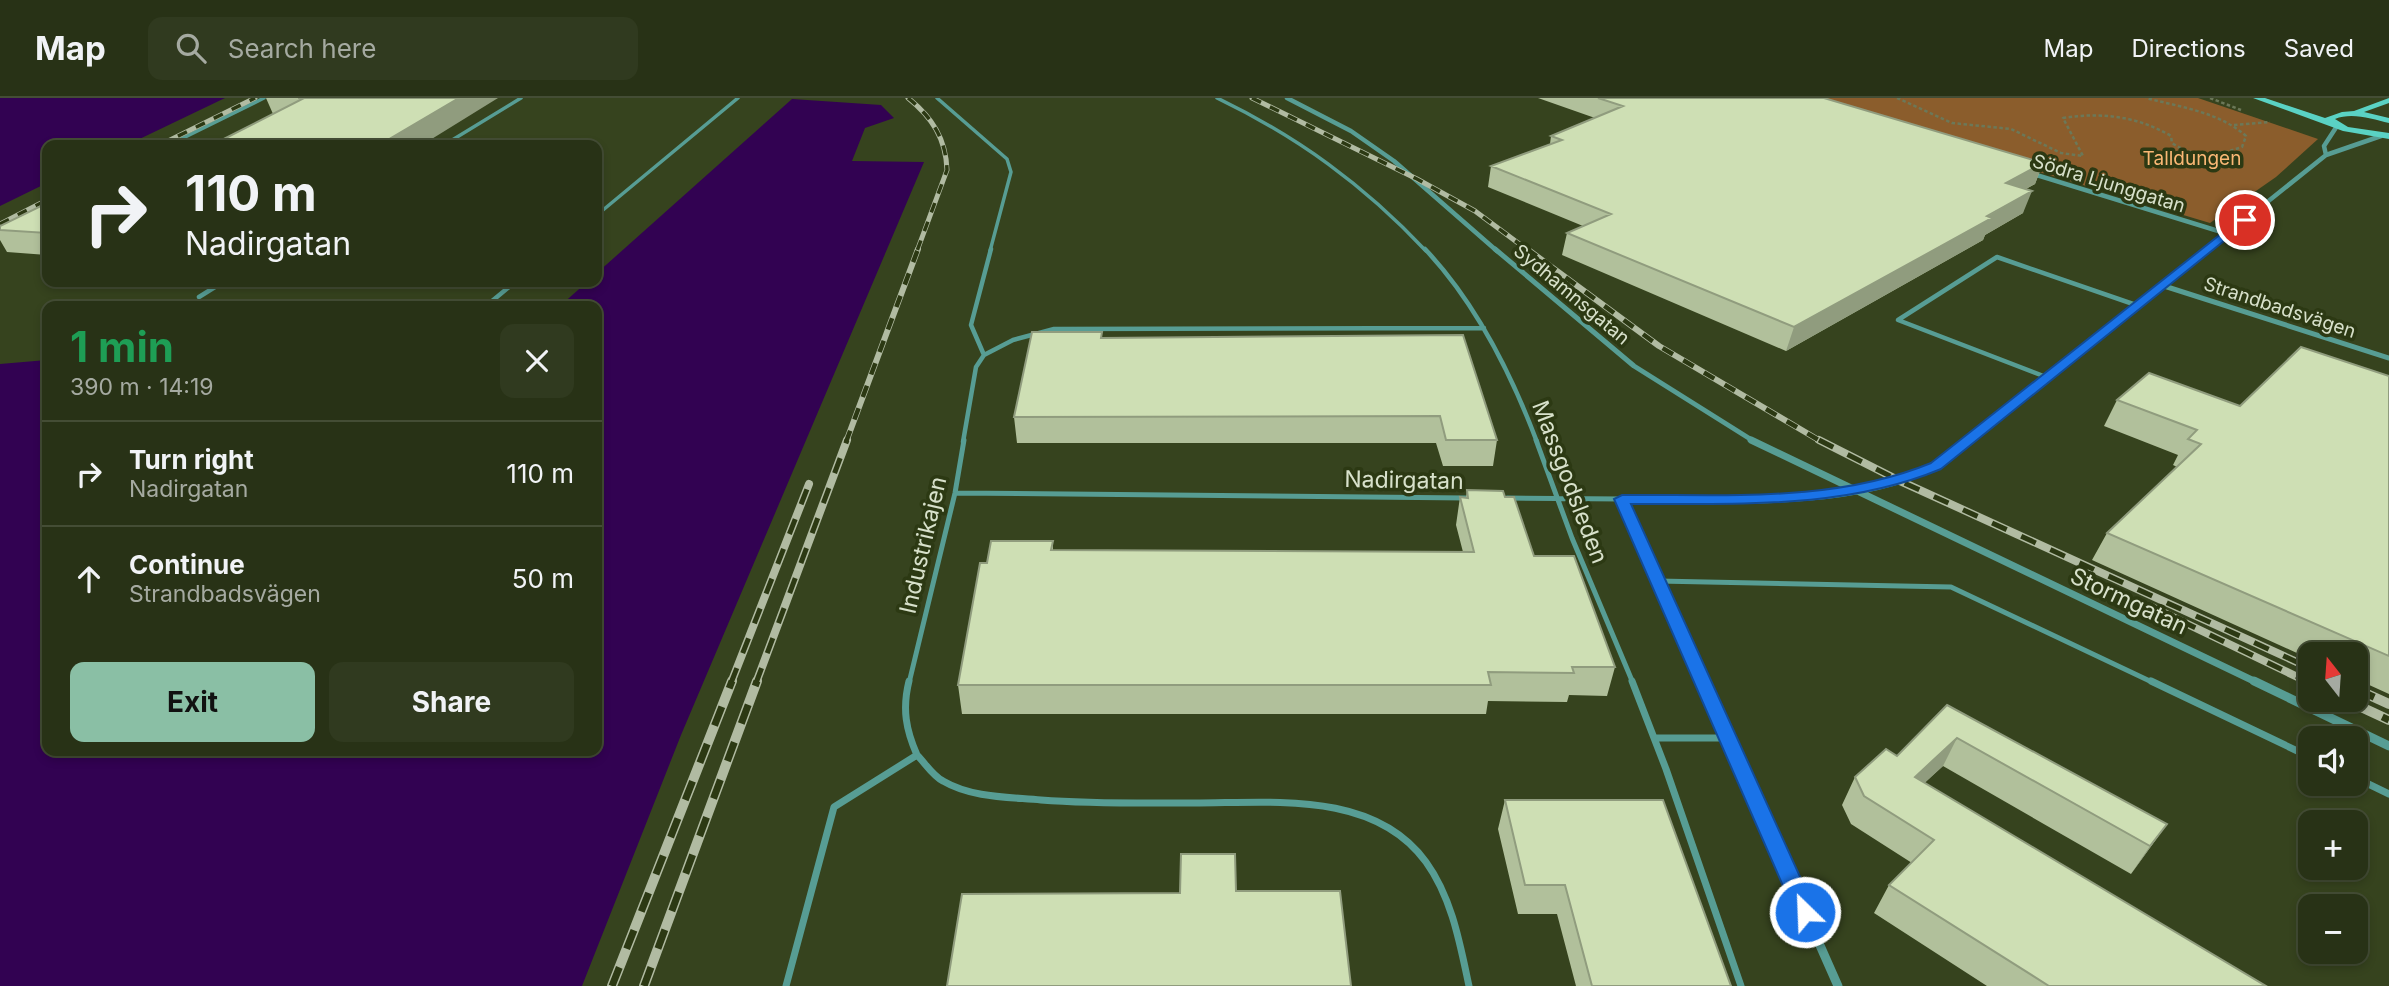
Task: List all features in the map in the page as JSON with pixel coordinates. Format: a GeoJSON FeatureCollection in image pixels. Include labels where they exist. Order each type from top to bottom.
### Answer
{"type":"FeatureCollection","features":[{"type":"Feature","properties":{"kind":"street","name":"Sydhamnsgatan"},"geometry":{"type":"LineString","coordinates":[[1287,98],[1351,131],[1409,173],[1520,274],[1634,366],[1748,439],[1853,491]]}},
{"type":"Feature","properties":{"kind":"street","name":"Strandbadsvägen"},"geometry":{"type":"LineString","coordinates":[[2257,98],[2336,125],[2387,136]]}},
{"type":"Feature","properties":{"kind":"street"},"geometry":{"type":"LineString","coordinates":[[2264,98],[2389,121]]}},
{"type":"Feature","properties":{"kind":"street"},"geometry":{"type":"LineString","coordinates":[[2326,155],[2324,146],[2336,125],[2329,119],[2331,116],[2347,114],[2389,100]]}},
{"type":"Feature","properties":{"kind":"street","name":"Strandbadsvägen"},"geometry":{"type":"LineString","coordinates":[[1853,491],[1900,481],[1936,466],[2326,155],[2387,136]]}},
{"type":"Feature","properties":{"kind":"street","name":"Södra Ljunggatan"},"geometry":{"type":"LineString","coordinates":[[2019,170],[2228,234]]}},
{"type":"Feature","properties":{"kind":"street","name":"Strandbadsvägen"},"geometry":{"type":"LineString","coordinates":[[2161,285],[2389,358]]}},
{"type":"Feature","properties":{"kind":"street"},"geometry":{"type":"LineString","coordinates":[[1838,986],[1622,499],[1778,498],[1853,491]]}},
{"type":"Feature","properties":{"kind":"street","name":"Stormgatan"},"geometry":{"type":"LineString","coordinates":[[1853,491],[2389,746]]}},
{"type":"Feature","properties":{"kind":"lane"},"geometry":{"type":"LineString","coordinates":[[179,140],[264,98]]}},
{"type":"Feature","properties":{"kind":"lane"},"geometry":{"type":"LineString","coordinates":[[452,140],[521,98]]}},
{"type":"Feature","properties":{"kind":"lane"},"geometry":{"type":"LineString","coordinates":[[602,211],[738,98]]}},
{"type":"Feature","properties":{"kind":"lane"},"geometry":{"type":"LineString","coordinates":[[937,98],[1007,159],[1011,172],[971,325],[984,355],[1013,340],[1054,329],[1484,328]]}},
{"type":"Feature","properties":{"kind":"lane","name":"Massgodsleden"},"geometry":{"type":"LineString","coordinates":[[1217,98],[1299,140],[1360,183],[1432,258],[1484,328],[1514,387],[1555,499],[1655,738],[1741,986]]}},
{"type":"Feature","properties":{"kind":"lane"},"geometry":{"type":"LineString","coordinates":[[2046,377],[1898,320],[1997,257],[2136,305]]}},
{"type":"Feature","properties":{"kind":"lane"},"geometry":{"type":"LineString","coordinates":[[199,297],[215,287]]}},
{"type":"Feature","properties":{"kind":"lane"},"geometry":{"type":"LineString","coordinates":[[492,301],[509,287]]}},
{"type":"Feature","properties":{"kind":"lane","name":"Industrikajen"},"geometry":{"type":"LineString","coordinates":[[917,755],[906,730],[905,698],[955,492],[976,367],[984,355]]}},
{"type":"Feature","properties":{"kind":"lane","name":"Nadirgatan"},"geometry":{"type":"LineString","coordinates":[[955,492],[1471,498]]}},
{"type":"Feature","properties":{"kind":"lane"},"geometry":{"type":"LineString","coordinates":[[1499,498],[1622,499]]}},
{"type":"Feature","properties":{"kind":"lane"},"geometry":{"type":"LineString","coordinates":[[1658,581],[1951,587],[2298,751]]}},
{"type":"Feature","properties":{"kind":"lane"},"geometry":{"type":"LineString","coordinates":[[1655,738],[1727,738]]}},
{"type":"Feature","properties":{"kind":"lane"},"geometry":{"type":"LineString","coordinates":[[786,986],[834,807],[917,755],[942,781],[983,795],[1085,803],[1309,803],[1338,807],[1368,818],[1415,847],[1431,865],[1445,892],[1457,926],[1469,986]]}},
{"type":"Feature","properties":{"kind":"lane"},"geometry":{"type":"LineString","coordinates":[[2368,784],[2389,794]]}},
{"type":"Feature","properties":{"kind":"path"},"geometry":{"type":"LineString","coordinates":[[1897,98],[1952,123],[2011,129],[2046,147],[2076,156],[2084,156],[2063,118],[2098,116],[2147,124],[2171,136],[2172,143],[2183,151],[2197,157],[2213,158],[2242,147],[2245,136],[2234,125]]}},
{"type":"Feature","properties":{"kind":"path"},"geometry":{"type":"LineString","coordinates":[[2146,98],[2234,125],[2270,122]]}},
{"type":"Feature","properties":{"kind":"green space","name":"Talldungen"},"geometry":{"type":"Polygon","coordinates":[[[1793,98],[2198,98],[2318,139],[2276,177],[2210,223],[1793,98]]]}},
{"type":"Feature","properties":{"kind":"shaded area"},"geometry":{"type":"Polygon","coordinates":[[[0,98],[225,98],[137,140],[42,140],[42,185],[0,206],[0,98]]]}},
{"type":"Feature","properties":{"kind":"shaded area"},"geometry":{"type":"Polygon","coordinates":[[[792,99],[881,105],[894,118],[865,128],[852,161],[924,162],[681,735],[582,986],[0,986],[0,364],[42,360],[42,756],[602,756],[602,301],[566,301],[581,287],[602,287],[602,269],[792,99]]]}},
{"type":"Feature","properties":{"kind":"building"},"geometry":{"type":"Polygon","coordinates":[[[304,98],[459,98],[388,140],[222,140],[304,98]]]}},
{"type":"Feature","properties":{"kind":"building"},"geometry":{"type":"Polygon","coordinates":[[[1598,98],[1824,98],[2043,163],[2006,183],[2032,191],[1987,216],[1992,218],[1794,327],[1567,233],[1611,214],[1491,166],[1562,140],[1551,136],[1623,106],[1598,98]]]}},
{"type":"Feature","properties":{"kind":"building"},"geometry":{"type":"Polygon","coordinates":[[[42,205],[42,233],[0,230],[0,226],[42,205]]]}},
{"type":"Feature","properties":{"kind":"building"},"geometry":{"type":"Polygon","coordinates":[[[1032,332],[1102,332],[1101,338],[1463,335],[1497,440],[1446,440],[1440,416],[1014,417],[1032,332]]]}},
{"type":"Feature","properties":{"kind":"building"},"geometry":{"type":"Polygon","coordinates":[[[2301,347],[2389,376],[2389,656],[2368,647],[2368,642],[2357,642],[2107,533],[2201,444],[2188,439],[2197,430],[2117,400],[2149,373],[2240,406],[2301,347]]]}},
{"type":"Feature","properties":{"kind":"building"},"geometry":{"type":"Polygon","coordinates":[[[1467,490],[1503,491],[1505,497],[1514,497],[1534,556],[1574,556],[1615,667],[1572,667],[1574,673],[1488,672],[1491,685],[958,685],[980,563],[987,563],[991,541],[1053,541],[1051,550],[1474,552],[1460,497],[1468,498],[1467,490]]]}},
{"type":"Feature","properties":{"kind":"building"},"geometry":{"type":"Polygon","coordinates":[[[1947,705],[2167,824],[2150,846],[1957,738],[1915,777],[2266,986],[2049,986],[1889,885],[1934,840],[1864,796],[1855,777],[1886,749],[1897,756],[1947,705]]]}},
{"type":"Feature","properties":{"kind":"building"},"geometry":{"type":"Polygon","coordinates":[[[1505,800],[1663,800],[1731,986],[1592,986],[1565,885],[1525,885],[1505,800]]]}},
{"type":"Feature","properties":{"kind":"building"},"geometry":{"type":"Polygon","coordinates":[[[1181,854],[1235,854],[1236,891],[1340,891],[1351,986],[947,986],[962,894],[1180,893],[1181,854]]]}},
{"type":"Feature","properties":{"kind":"railway"},"geometry":{"type":"LineString","coordinates":[[170,140],[255,98]]}},
{"type":"Feature","properties":{"kind":"railway"},"geometry":{"type":"LineString","coordinates":[[908,98],[931,121],[941,139],[947,170],[917,251]]}},
{"type":"Feature","properties":{"kind":"railway"},"geometry":{"type":"LineString","coordinates":[[1252,98],[1417,179],[1475,211],[1529,251]]}},
{"type":"Feature","properties":{"kind":"railway"},"geometry":{"type":"LineString","coordinates":[[0,224],[42,203]]}},
{"type":"Feature","properties":{"kind":"railway"},"geometry":{"type":"LineString","coordinates":[[846,442],[918,249]]}},
{"type":"Feature","properties":{"kind":"railway"},"geometry":{"type":"LineString","coordinates":[[1527,249],[1659,346],[1822,442]]}},
{"type":"Feature","properties":{"kind":"railway"},"geometry":{"type":"LineString","coordinates":[[756,683],[847,440]]}},
{"type":"Feature","properties":{"kind":"railway"},"geometry":{"type":"LineString","coordinates":[[1819,440],[1900,481],[2298,663]]}},
{"type":"Feature","properties":{"kind":"railway"},"geometry":{"type":"LineString","coordinates":[[731,683],[809,484]]}},
{"type":"Feature","properties":{"kind":"railway"},"geometry":{"type":"LineString","coordinates":[[2152,607],[2298,677]]}},
{"type":"Feature","properties":{"kind":"railway"},"geometry":{"type":"LineString","coordinates":[[612,986],[732,681]]}},
{"type":"Feature","properties":{"kind":"railway"},"geometry":{"type":"LineString","coordinates":[[644,986],[757,681]]}},
{"type":"Feature","properties":{"kind":"railway"},"geometry":{"type":"LineString","coordinates":[[2368,694],[2389,704]]}},
{"type":"Feature","properties":{"kind":"railway"},"geometry":{"type":"LineString","coordinates":[[2368,710],[2389,720]]}},
{"type":"Feature","properties":{"kind":"route"},"geometry":{"type":"LineString","coordinates":[[1805,912],[1622,499],[1778,498],[1853,491],[1900,481],[1936,466],[2245,220]]}}]}
